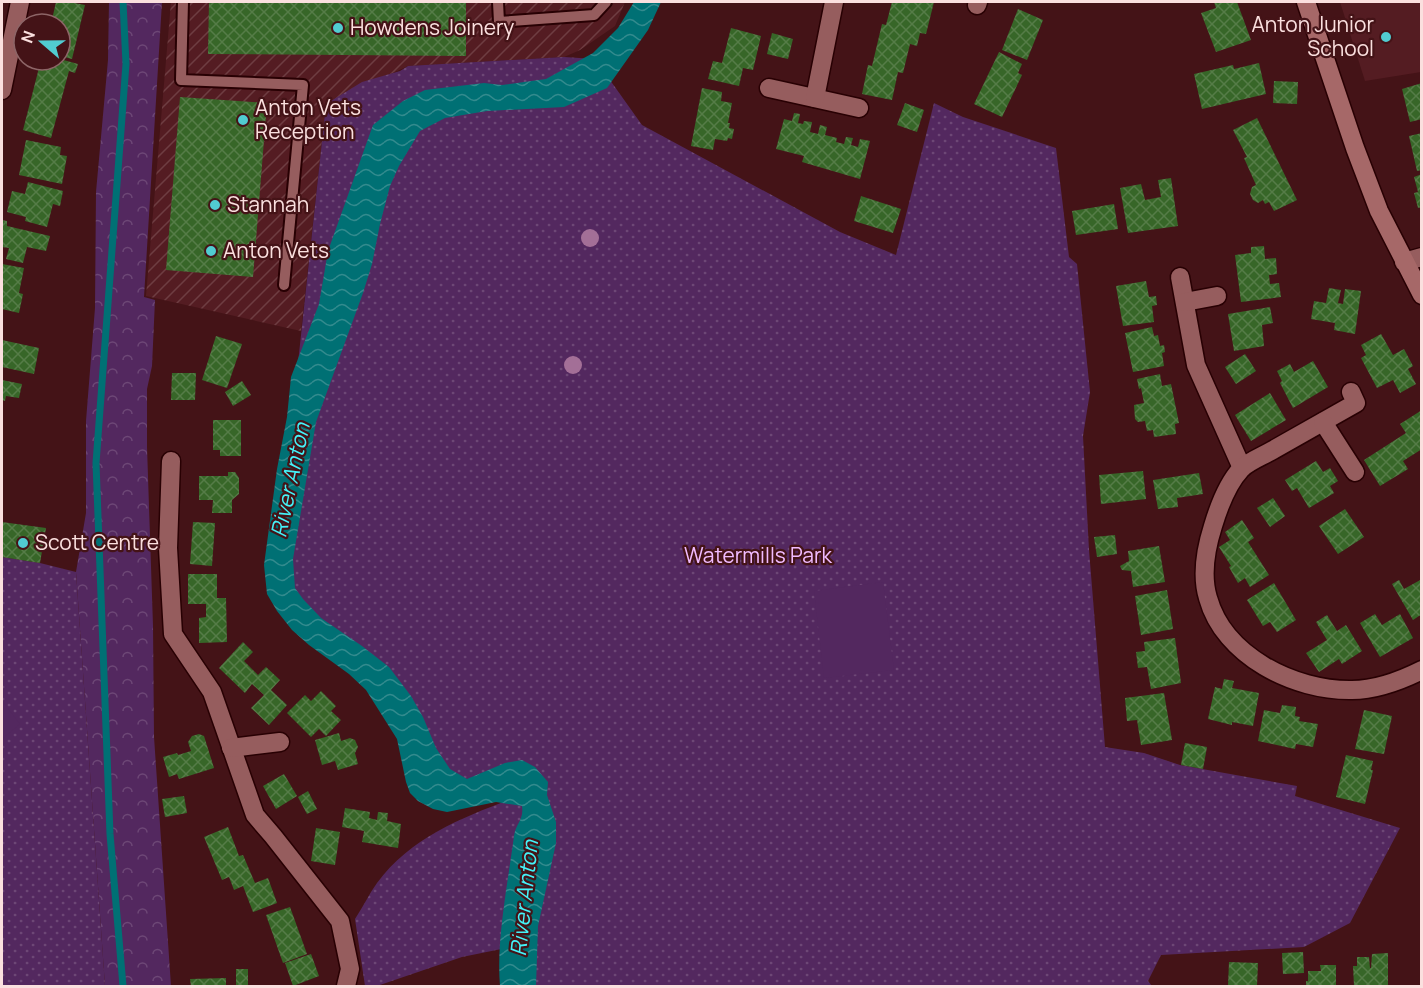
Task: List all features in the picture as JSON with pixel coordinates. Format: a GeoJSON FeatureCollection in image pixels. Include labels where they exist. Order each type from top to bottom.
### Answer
{"type":"FeatureCollection","features":[{"type":"Feature","properties":{"kind":"street"},"geometry":{"type":"LineString","coordinates":[[2,90],[20,2]]}},
{"type":"Feature","properties":{"kind":"street"},"geometry":{"type":"LineString","coordinates":[[815,98],[834,2]]}},
{"type":"Feature","properties":{"kind":"street"},"geometry":{"type":"LineString","coordinates":[[1306,2],[1379,212],[1413,260],[1422,295]]}},
{"type":"Feature","properties":{"kind":"street"},"geometry":{"type":"LineString","coordinates":[[769,88],[859,108]]}},
{"type":"Feature","properties":{"kind":"street"},"geometry":{"type":"LineString","coordinates":[[1180,277],[1196,365],[1242,468]]}},
{"type":"Feature","properties":{"kind":"street"},"geometry":{"type":"LineString","coordinates":[[1185,302],[1217,296]]}},
{"type":"Feature","properties":{"kind":"street"},"geometry":{"type":"LineString","coordinates":[[1351,392],[1356,403],[1242,468],[1229,486],[1208,541],[1205,568],[1207,596],[1216,620],[1229,638],[1263,666],[1289,677],[1330,689],[1352,690],[1374,688],[1422,670]]}},
{"type":"Feature","properties":{"kind":"street"},"geometry":{"type":"LineString","coordinates":[[1323,422],[1356,472]]}},
{"type":"Feature","properties":{"kind":"street"},"geometry":{"type":"LineString","coordinates":[[171,461],[168,548],[173,634],[212,692],[255,815],[340,921],[350,969],[346,987]]}},
{"type":"Feature","properties":{"kind":"street"},"geometry":{"type":"LineString","coordinates":[[231,748],[280,742]]}},
{"type":"Feature","properties":{"kind":"lane"},"geometry":{"type":"LineString","coordinates":[[183,2],[181,80],[303,85],[284,285]]}},
{"type":"Feature","properties":{"kind":"lane"},"geometry":{"type":"LineString","coordinates":[[498,2],[499,22],[594,15],[606,2]]}},
{"type":"Feature","properties":{"kind":"shaded area"},"geometry":{"type":"Polygon","coordinates":[[[171,2],[625,2],[615,26],[580,50],[564,57],[408,66],[326,104],[301,331],[146,296],[171,2]]]}},
{"type":"Feature","properties":{"kind":"shaded area","name":"Anton Junior School"},"geometry":{"type":"Polygon","coordinates":[[[1340,2],[1421,2],[1421,72],[1365,81],[1340,2]]]}},
{"type":"Feature","properties":{"kind":"green space"},"geometry":{"type":"Polygon","coordinates":[[[109,2],[162,2],[144,297],[155,300],[152,366],[147,389],[147,447],[154,737],[171,986],[105,986],[76,572],[86,513],[86,421],[95,308],[96,192],[108,60],[109,2]]]}},
{"type":"Feature","properties":{"kind":"green space","name":"Watermills Park"},"geometry":{"type":"Polygon","coordinates":[[[564,57],[595,59],[642,125],[840,232],[896,255],[934,103],[963,117],[1056,148],[1069,257],[1077,264],[1090,392],[1083,436],[1089,550],[1105,747],[1144,753],[1180,765],[1297,786],[1295,796],[1400,828],[1350,923],[1304,947],[1161,955],[1148,981],[1152,986],[516,986],[516,946],[462,957],[377,986],[365,986],[355,919],[377,883],[408,851],[426,838],[465,818],[527,793],[471,794],[390,701],[280,596],[282,511],[326,104],[362,82],[400,71],[408,66],[564,57]]]}},
{"type":"Feature","properties":{"kind":"green space"},"geometry":{"type":"Polygon","coordinates":[[[2,557],[76,572],[105,986],[2,986],[2,557]]]}},
{"type":"Feature","properties":{"kind":"green space"},"geometry":{"type":"Polygon","coordinates":[[[883,582],[894,670],[824,678],[814,591],[883,582]]]}},
{"type":"Feature","properties":{"kind":"green space"},"geometry":{"type":"Polygon","coordinates":[[[2,701],[20,724],[2,739],[2,701]]]}},
{"type":"Feature","properties":{"kind":"water","name":"River Anton"},"geometry":{"type":"Polygon","coordinates":[[[634,2],[661,2],[648,30],[607,88],[564,107],[487,111],[445,118],[420,131],[390,186],[363,293],[316,422],[293,559],[295,588],[303,599],[321,618],[389,667],[411,696],[436,748],[450,769],[467,779],[505,763],[522,760],[535,767],[548,782],[547,795],[556,822],[556,843],[538,926],[536,986],[500,986],[503,911],[514,836],[522,815],[522,806],[496,802],[447,812],[433,809],[418,801],[410,793],[406,782],[397,739],[366,690],[292,630],[277,611],[267,594],[264,565],[277,469],[287,417],[291,377],[319,304],[328,251],[373,125],[403,101],[425,90],[484,83],[502,85],[546,79],[593,53],[618,28],[634,2]]]}},
{"type":"Feature","properties":{"kind":"building"},"geometry":{"type":"Polygon","coordinates":[[[56,2],[85,5],[72,59],[72,12],[54,12],[56,2]]]}},
{"type":"Feature","properties":{"kind":"building"},"geometry":{"type":"Polygon","coordinates":[[[209,2],[466,2],[466,56],[208,54],[209,2]]]}},
{"type":"Feature","properties":{"kind":"building"},"geometry":{"type":"Polygon","coordinates":[[[892,2],[934,2],[926,34],[920,33],[917,46],[910,44],[903,73],[898,72],[892,100],[862,94],[868,65],[872,66],[882,24],[886,25],[892,2]]]}},
{"type":"Feature","properties":{"kind":"building"},"geometry":{"type":"Polygon","coordinates":[[[1214,2],[1237,2],[1251,40],[1216,52],[1201,13],[1216,8],[1214,2]]]}},
{"type":"Feature","properties":{"kind":"building"},"geometry":{"type":"Polygon","coordinates":[[[1018,9],[1043,20],[1027,60],[1002,50],[1018,9]]]}},
{"type":"Feature","properties":{"kind":"building"},"geometry":{"type":"Polygon","coordinates":[[[731,28],[761,36],[753,70],[743,68],[739,86],[708,79],[713,61],[722,63],[731,28]]]}},
{"type":"Feature","properties":{"kind":"building"},"geometry":{"type":"Polygon","coordinates":[[[772,33],[793,39],[788,59],[767,54],[772,33]]]}},
{"type":"Feature","properties":{"kind":"building"},"geometry":{"type":"Polygon","coordinates":[[[999,52],[1022,64],[1018,73],[1022,75],[1002,117],[974,104],[999,52]]]}},
{"type":"Feature","properties":{"kind":"building"},"geometry":{"type":"Polygon","coordinates":[[[72,62],[78,64],[75,73],[72,72],[72,62]]]}},
{"type":"Feature","properties":{"kind":"building"},"geometry":{"type":"Polygon","coordinates":[[[1259,63],[1266,94],[1202,109],[1194,74],[1233,65],[1234,69],[1259,63]]]}},
{"type":"Feature","properties":{"kind":"building"},"geometry":{"type":"Polygon","coordinates":[[[38,72],[69,72],[51,138],[23,130],[38,72]]]}},
{"type":"Feature","properties":{"kind":"building"},"geometry":{"type":"Polygon","coordinates":[[[1274,81],[1298,82],[1297,104],[1273,103],[1274,81]]]}},
{"type":"Feature","properties":{"kind":"building"},"geometry":{"type":"Polygon","coordinates":[[[1422,83],[1422,119],[1410,122],[1402,89],[1422,83]]]}},
{"type":"Feature","properties":{"kind":"building"},"geometry":{"type":"Polygon","coordinates":[[[702,88],[722,92],[721,101],[732,103],[728,123],[730,123],[729,128],[734,129],[732,139],[728,138],[727,141],[715,139],[713,150],[691,146],[702,88]]]}},
{"type":"Feature","properties":{"kind":"building"},"geometry":{"type":"Polygon","coordinates":[[[180,97],[267,103],[253,277],[166,270],[180,97]]]}},
{"type":"Feature","properties":{"kind":"building"},"geometry":{"type":"Polygon","coordinates":[[[905,103],[924,110],[917,132],[897,125],[905,103]]]}},
{"type":"Feature","properties":{"kind":"building"},"geometry":{"type":"Polygon","coordinates":[[[794,113],[800,114],[798,123],[812,122],[810,132],[818,134],[820,125],[827,127],[825,135],[837,138],[836,142],[844,144],[846,137],[853,138],[851,145],[858,147],[860,139],[870,141],[860,179],[802,162],[804,156],[776,149],[784,119],[792,121],[794,113]]]}},
{"type":"Feature","properties":{"kind":"building"},"geometry":{"type":"Polygon","coordinates":[[[1257,118],[1297,200],[1274,211],[1269,202],[1265,204],[1263,200],[1258,203],[1253,200],[1250,194],[1252,187],[1256,185],[1244,158],[1247,157],[1233,130],[1257,118]]]}},
{"type":"Feature","properties":{"kind":"building"},"geometry":{"type":"Polygon","coordinates":[[[1422,133],[1422,170],[1417,171],[1409,136],[1422,133]]]}},
{"type":"Feature","properties":{"kind":"building"},"geometry":{"type":"Polygon","coordinates":[[[26,140],[61,147],[60,155],[67,156],[62,184],[19,175],[26,140]]]}},
{"type":"Feature","properties":{"kind":"building"},"geometry":{"type":"Polygon","coordinates":[[[1422,174],[1422,207],[1418,208],[1414,193],[1418,192],[1414,177],[1422,174]]]}},
{"type":"Feature","properties":{"kind":"building"},"geometry":{"type":"Polygon","coordinates":[[[1171,178],[1178,226],[1128,233],[1120,188],[1141,184],[1145,200],[1161,197],[1158,180],[1171,178]]]}},
{"type":"Feature","properties":{"kind":"building"},"geometry":{"type":"Polygon","coordinates":[[[28,182],[63,191],[60,206],[53,204],[47,227],[25,221],[26,217],[7,212],[12,191],[25,194],[28,182]]]}},
{"type":"Feature","properties":{"kind":"building"},"geometry":{"type":"Polygon","coordinates":[[[861,196],[901,209],[893,233],[854,221],[861,196]]]}},
{"type":"Feature","properties":{"kind":"building"},"geometry":{"type":"Polygon","coordinates":[[[1114,204],[1118,229],[1076,235],[1072,211],[1114,204]]]}},
{"type":"Feature","properties":{"kind":"building"},"geometry":{"type":"Polygon","coordinates":[[[2,220],[7,221],[7,226],[50,236],[46,251],[27,247],[23,263],[6,259],[9,248],[2,247],[2,220]]]}},
{"type":"Feature","properties":{"kind":"building"},"geometry":{"type":"Polygon","coordinates":[[[1264,246],[1265,259],[1276,258],[1277,274],[1269,275],[1270,284],[1279,283],[1281,297],[1241,302],[1235,255],[1251,253],[1251,247],[1264,246]]]}},
{"type":"Feature","properties":{"kind":"building"},"geometry":{"type":"Polygon","coordinates":[[[2,264],[24,268],[19,293],[23,294],[19,313],[2,309],[2,264]]]}},
{"type":"Feature","properties":{"kind":"building"},"geometry":{"type":"Polygon","coordinates":[[[1146,281],[1149,297],[1156,296],[1157,305],[1152,306],[1154,322],[1123,326],[1116,286],[1146,281]]]}},
{"type":"Feature","properties":{"kind":"building"},"geometry":{"type":"Polygon","coordinates":[[[1329,288],[1341,290],[1338,303],[1343,304],[1345,289],[1361,291],[1355,334],[1334,330],[1335,323],[1311,319],[1314,301],[1326,303],[1329,288]]]}},
{"type":"Feature","properties":{"kind":"building"},"geometry":{"type":"Polygon","coordinates":[[[1270,307],[1273,323],[1262,325],[1264,346],[1234,351],[1228,314],[1270,307]]]}},
{"type":"Feature","properties":{"kind":"building"},"geometry":{"type":"Polygon","coordinates":[[[1152,327],[1154,336],[1158,335],[1160,346],[1164,345],[1165,352],[1162,353],[1164,366],[1133,372],[1125,333],[1152,327]]]}},
{"type":"Feature","properties":{"kind":"building"},"geometry":{"type":"Polygon","coordinates":[[[1381,334],[1393,355],[1404,349],[1413,366],[1408,369],[1416,384],[1400,393],[1393,380],[1377,388],[1361,358],[1366,355],[1361,345],[1381,334]]]}},
{"type":"Feature","properties":{"kind":"building"},"geometry":{"type":"Polygon","coordinates":[[[216,336],[242,344],[227,388],[202,380],[216,336]]]}},
{"type":"Feature","properties":{"kind":"building"},"geometry":{"type":"Polygon","coordinates":[[[2,340],[39,348],[34,374],[2,367],[2,340]]]}},
{"type":"Feature","properties":{"kind":"building"},"geometry":{"type":"Polygon","coordinates":[[[1245,354],[1256,371],[1236,384],[1225,367],[1245,354]]]}},
{"type":"Feature","properties":{"kind":"building"},"geometry":{"type":"Polygon","coordinates":[[[1313,361],[1328,387],[1293,408],[1280,383],[1282,381],[1277,371],[1290,364],[1294,372],[1313,361]]]}},
{"type":"Feature","properties":{"kind":"building"},"geometry":{"type":"Polygon","coordinates":[[[172,373],[196,373],[195,400],[171,400],[172,373]]]}},
{"type":"Feature","properties":{"kind":"building"},"geometry":{"type":"Polygon","coordinates":[[[1160,374],[1162,386],[1171,384],[1179,423],[1175,424],[1176,434],[1154,437],[1153,430],[1147,431],[1145,421],[1138,422],[1135,419],[1134,405],[1144,403],[1137,379],[1160,374]]]}},
{"type":"Feature","properties":{"kind":"building"},"geometry":{"type":"Polygon","coordinates":[[[2,380],[22,384],[19,398],[6,396],[5,401],[2,400],[2,380]]]}},
{"type":"Feature","properties":{"kind":"building"},"geometry":{"type":"Polygon","coordinates":[[[242,381],[251,395],[233,406],[225,392],[242,381]]]}},
{"type":"Feature","properties":{"kind":"building"},"geometry":{"type":"Polygon","coordinates":[[[1270,393],[1286,420],[1251,441],[1235,415],[1270,393]]]}},
{"type":"Feature","properties":{"kind":"building"},"geometry":{"type":"Polygon","coordinates":[[[1422,410],[1422,449],[1403,461],[1408,469],[1380,486],[1364,460],[1406,433],[1400,424],[1422,410]]]}},
{"type":"Feature","properties":{"kind":"building"},"geometry":{"type":"Polygon","coordinates":[[[213,420],[241,420],[241,456],[220,456],[220,450],[213,450],[213,420]]]}},
{"type":"Feature","properties":{"kind":"building"},"geometry":{"type":"Polygon","coordinates":[[[1316,461],[1323,472],[1330,468],[1338,481],[1330,486],[1334,493],[1309,508],[1297,488],[1292,491],[1285,480],[1316,461]]]}},
{"type":"Feature","properties":{"kind":"building"},"geometry":{"type":"Polygon","coordinates":[[[1143,471],[1146,499],[1101,504],[1099,475],[1143,471]]]}},
{"type":"Feature","properties":{"kind":"building"},"geometry":{"type":"Polygon","coordinates":[[[228,472],[235,472],[239,478],[239,494],[232,500],[232,513],[212,513],[213,500],[199,500],[199,476],[228,476],[228,472]]]}},
{"type":"Feature","properties":{"kind":"building"},"geometry":{"type":"Polygon","coordinates":[[[1199,473],[1203,494],[1177,498],[1178,507],[1158,509],[1153,480],[1199,473]]]}},
{"type":"Feature","properties":{"kind":"building"},"geometry":{"type":"Polygon","coordinates":[[[1273,498],[1285,516],[1270,527],[1257,508],[1273,498]]]}},
{"type":"Feature","properties":{"kind":"building"},"geometry":{"type":"Polygon","coordinates":[[[1345,509],[1364,537],[1338,554],[1319,526],[1345,509]]]}},
{"type":"Feature","properties":{"kind":"building"},"geometry":{"type":"Polygon","coordinates":[[[1242,520],[1254,538],[1248,542],[1269,575],[1250,587],[1245,578],[1238,583],[1219,547],[1230,540],[1225,532],[1242,520]]]}},
{"type":"Feature","properties":{"kind":"building","name":"Scott Centre"},"geometry":{"type":"Polygon","coordinates":[[[2,522],[46,528],[40,563],[2,557],[2,522]]]}},
{"type":"Feature","properties":{"kind":"building"},"geometry":{"type":"Polygon","coordinates":[[[193,522],[215,523],[212,566],[190,564],[193,522]]]}},
{"type":"Feature","properties":{"kind":"building"},"geometry":{"type":"Polygon","coordinates":[[[1115,535],[1117,554],[1097,557],[1094,537],[1115,535]]]}},
{"type":"Feature","properties":{"kind":"building"},"geometry":{"type":"Polygon","coordinates":[[[1159,546],[1165,582],[1133,587],[1131,571],[1122,570],[1120,566],[1129,561],[1128,551],[1159,546]]]}},
{"type":"Feature","properties":{"kind":"building"},"geometry":{"type":"Polygon","coordinates":[[[188,574],[217,574],[217,598],[226,598],[227,642],[199,643],[199,618],[206,617],[206,604],[188,604],[188,574]]]}},
{"type":"Feature","properties":{"kind":"building"},"geometry":{"type":"Polygon","coordinates":[[[1422,579],[1422,614],[1413,620],[1392,584],[1399,580],[1404,589],[1422,579]]]}},
{"type":"Feature","properties":{"kind":"building"},"geometry":{"type":"Polygon","coordinates":[[[1274,583],[1296,620],[1277,632],[1270,622],[1263,626],[1247,600],[1274,583]]]}},
{"type":"Feature","properties":{"kind":"building"},"geometry":{"type":"Polygon","coordinates":[[[1167,590],[1173,629],[1141,635],[1135,596],[1167,590]]]}},
{"type":"Feature","properties":{"kind":"building"},"geometry":{"type":"Polygon","coordinates":[[[1375,614],[1382,625],[1400,614],[1413,638],[1380,657],[1360,623],[1375,614]]]}},
{"type":"Feature","properties":{"kind":"building"},"geometry":{"type":"Polygon","coordinates":[[[1327,615],[1337,631],[1346,625],[1362,651],[1342,664],[1339,659],[1319,672],[1306,653],[1327,640],[1316,622],[1327,615]]]}},
{"type":"Feature","properties":{"kind":"building"},"geometry":{"type":"Polygon","coordinates":[[[1175,638],[1181,683],[1151,689],[1147,667],[1138,668],[1136,652],[1145,651],[1144,642],[1175,638]]]}},
{"type":"Feature","properties":{"kind":"building"},"geometry":{"type":"Polygon","coordinates":[[[243,642],[253,652],[244,661],[258,675],[266,667],[280,680],[271,690],[287,705],[269,725],[251,708],[264,695],[252,684],[245,693],[219,668],[243,642]]]}},
{"type":"Feature","properties":{"kind":"building"},"geometry":{"type":"Polygon","coordinates":[[[1224,679],[1234,681],[1232,688],[1259,693],[1253,726],[1232,722],[1232,725],[1208,719],[1215,687],[1222,689],[1224,679]]]}},
{"type":"Feature","properties":{"kind":"building"},"geometry":{"type":"Polygon","coordinates":[[[321,691],[336,706],[331,711],[341,720],[326,736],[319,729],[311,737],[287,713],[305,695],[311,701],[321,691]]]}},
{"type":"Feature","properties":{"kind":"building"},"geometry":{"type":"Polygon","coordinates":[[[1164,693],[1172,740],[1141,745],[1137,720],[1127,721],[1125,698],[1164,693]]]}},
{"type":"Feature","properties":{"kind":"building"},"geometry":{"type":"Polygon","coordinates":[[[1282,705],[1296,707],[1295,716],[1300,717],[1299,721],[1318,724],[1313,747],[1296,744],[1295,749],[1258,741],[1264,710],[1280,713],[1282,705]]]}},
{"type":"Feature","properties":{"kind":"building"},"geometry":{"type":"Polygon","coordinates":[[[1364,710],[1392,716],[1384,754],[1355,749],[1364,710]]]}},
{"type":"Feature","properties":{"kind":"building"},"geometry":{"type":"Polygon","coordinates":[[[339,733],[341,741],[350,738],[355,740],[358,747],[355,753],[358,764],[338,770],[335,761],[322,765],[315,740],[339,733]]]}},
{"type":"Feature","properties":{"kind":"building"},"geometry":{"type":"Polygon","coordinates":[[[199,734],[204,736],[214,768],[179,779],[177,774],[169,777],[163,757],[191,751],[188,742],[192,736],[199,734]]]}},
{"type":"Feature","properties":{"kind":"building"},"geometry":{"type":"Polygon","coordinates":[[[1185,743],[1207,747],[1203,769],[1181,765],[1185,743]]]}},
{"type":"Feature","properties":{"kind":"building"},"geometry":{"type":"Polygon","coordinates":[[[1346,755],[1373,761],[1365,804],[1336,797],[1346,755]]]}},
{"type":"Feature","properties":{"kind":"building"},"geometry":{"type":"Polygon","coordinates":[[[284,774],[297,796],[276,809],[263,786],[284,774]]]}},
{"type":"Feature","properties":{"kind":"building"},"geometry":{"type":"Polygon","coordinates":[[[308,791],[317,809],[307,814],[298,797],[308,791]]]}},
{"type":"Feature","properties":{"kind":"building"},"geometry":{"type":"Polygon","coordinates":[[[184,796],[187,813],[165,817],[162,799],[184,796]]]}},
{"type":"Feature","properties":{"kind":"building"},"geometry":{"type":"Polygon","coordinates":[[[345,808],[370,812],[369,818],[377,820],[378,812],[388,813],[387,821],[401,824],[398,848],[362,842],[364,831],[342,827],[345,808]]]}},
{"type":"Feature","properties":{"kind":"building"},"geometry":{"type":"Polygon","coordinates":[[[228,827],[239,856],[243,855],[255,883],[268,878],[277,903],[253,912],[243,886],[234,890],[229,877],[222,880],[204,837],[228,827]]]}},
{"type":"Feature","properties":{"kind":"building"},"geometry":{"type":"Polygon","coordinates":[[[316,828],[340,832],[335,865],[311,861],[316,828]]]}},
{"type":"Feature","properties":{"kind":"building"},"geometry":{"type":"Polygon","coordinates":[[[290,907],[307,954],[283,963],[266,915],[290,907]]]}},
{"type":"Feature","properties":{"kind":"building"},"geometry":{"type":"Polygon","coordinates":[[[1303,952],[1304,973],[1283,974],[1282,953],[1303,952]]]}},
{"type":"Feature","properties":{"kind":"building"},"geometry":{"type":"Polygon","coordinates":[[[1388,953],[1388,986],[1354,986],[1353,966],[1357,966],[1357,957],[1369,957],[1371,968],[1372,954],[1388,953]]]}},
{"type":"Feature","properties":{"kind":"building"},"geometry":{"type":"Polygon","coordinates":[[[311,954],[319,976],[293,986],[285,963],[311,954]]]}},
{"type":"Feature","properties":{"kind":"building"},"geometry":{"type":"Polygon","coordinates":[[[1229,962],[1258,963],[1257,986],[1228,986],[1229,962]]]}},
{"type":"Feature","properties":{"kind":"building"},"geometry":{"type":"Polygon","coordinates":[[[1320,965],[1336,965],[1336,986],[1306,986],[1308,971],[1321,971],[1320,965]]]}},
{"type":"Feature","properties":{"kind":"building"},"geometry":{"type":"Polygon","coordinates":[[[236,969],[248,969],[248,986],[236,986],[236,969]]]}},
{"type":"Feature","properties":{"kind":"building"},"geometry":{"type":"Polygon","coordinates":[[[226,978],[226,986],[191,986],[190,979],[226,978]]]}},
{"type":"Feature","properties":{"kind":"waterway"},"geometry":{"type":"LineString","coordinates":[[123,2],[126,64],[96,463],[110,834],[123,986]]}},
{"type":"Feature","properties":{"kind":"place","name":"Howdens Joinery"},"geometry":{"type":"Point","coordinates":[338,28]}},
{"type":"Feature","properties":{"kind":"place","name":"Anton Junior School"},"geometry":{"type":"Point","coordinates":[1386,37]}},
{"type":"Feature","properties":{"kind":"place","name":"Anton Vets Reception"},"geometry":{"type":"Point","coordinates":[243,120]}},
{"type":"Feature","properties":{"kind":"place","name":"Stannah"},"geometry":{"type":"Point","coordinates":[215,205]}},
{"type":"Feature","properties":{"kind":"place","name":"Anton Vets"},"geometry":{"type":"Point","coordinates":[211,251]}},
{"type":"Feature","properties":{"kind":"place","name":"Scott Centre"},"geometry":{"type":"Point","coordinates":[23,543]}}]}
